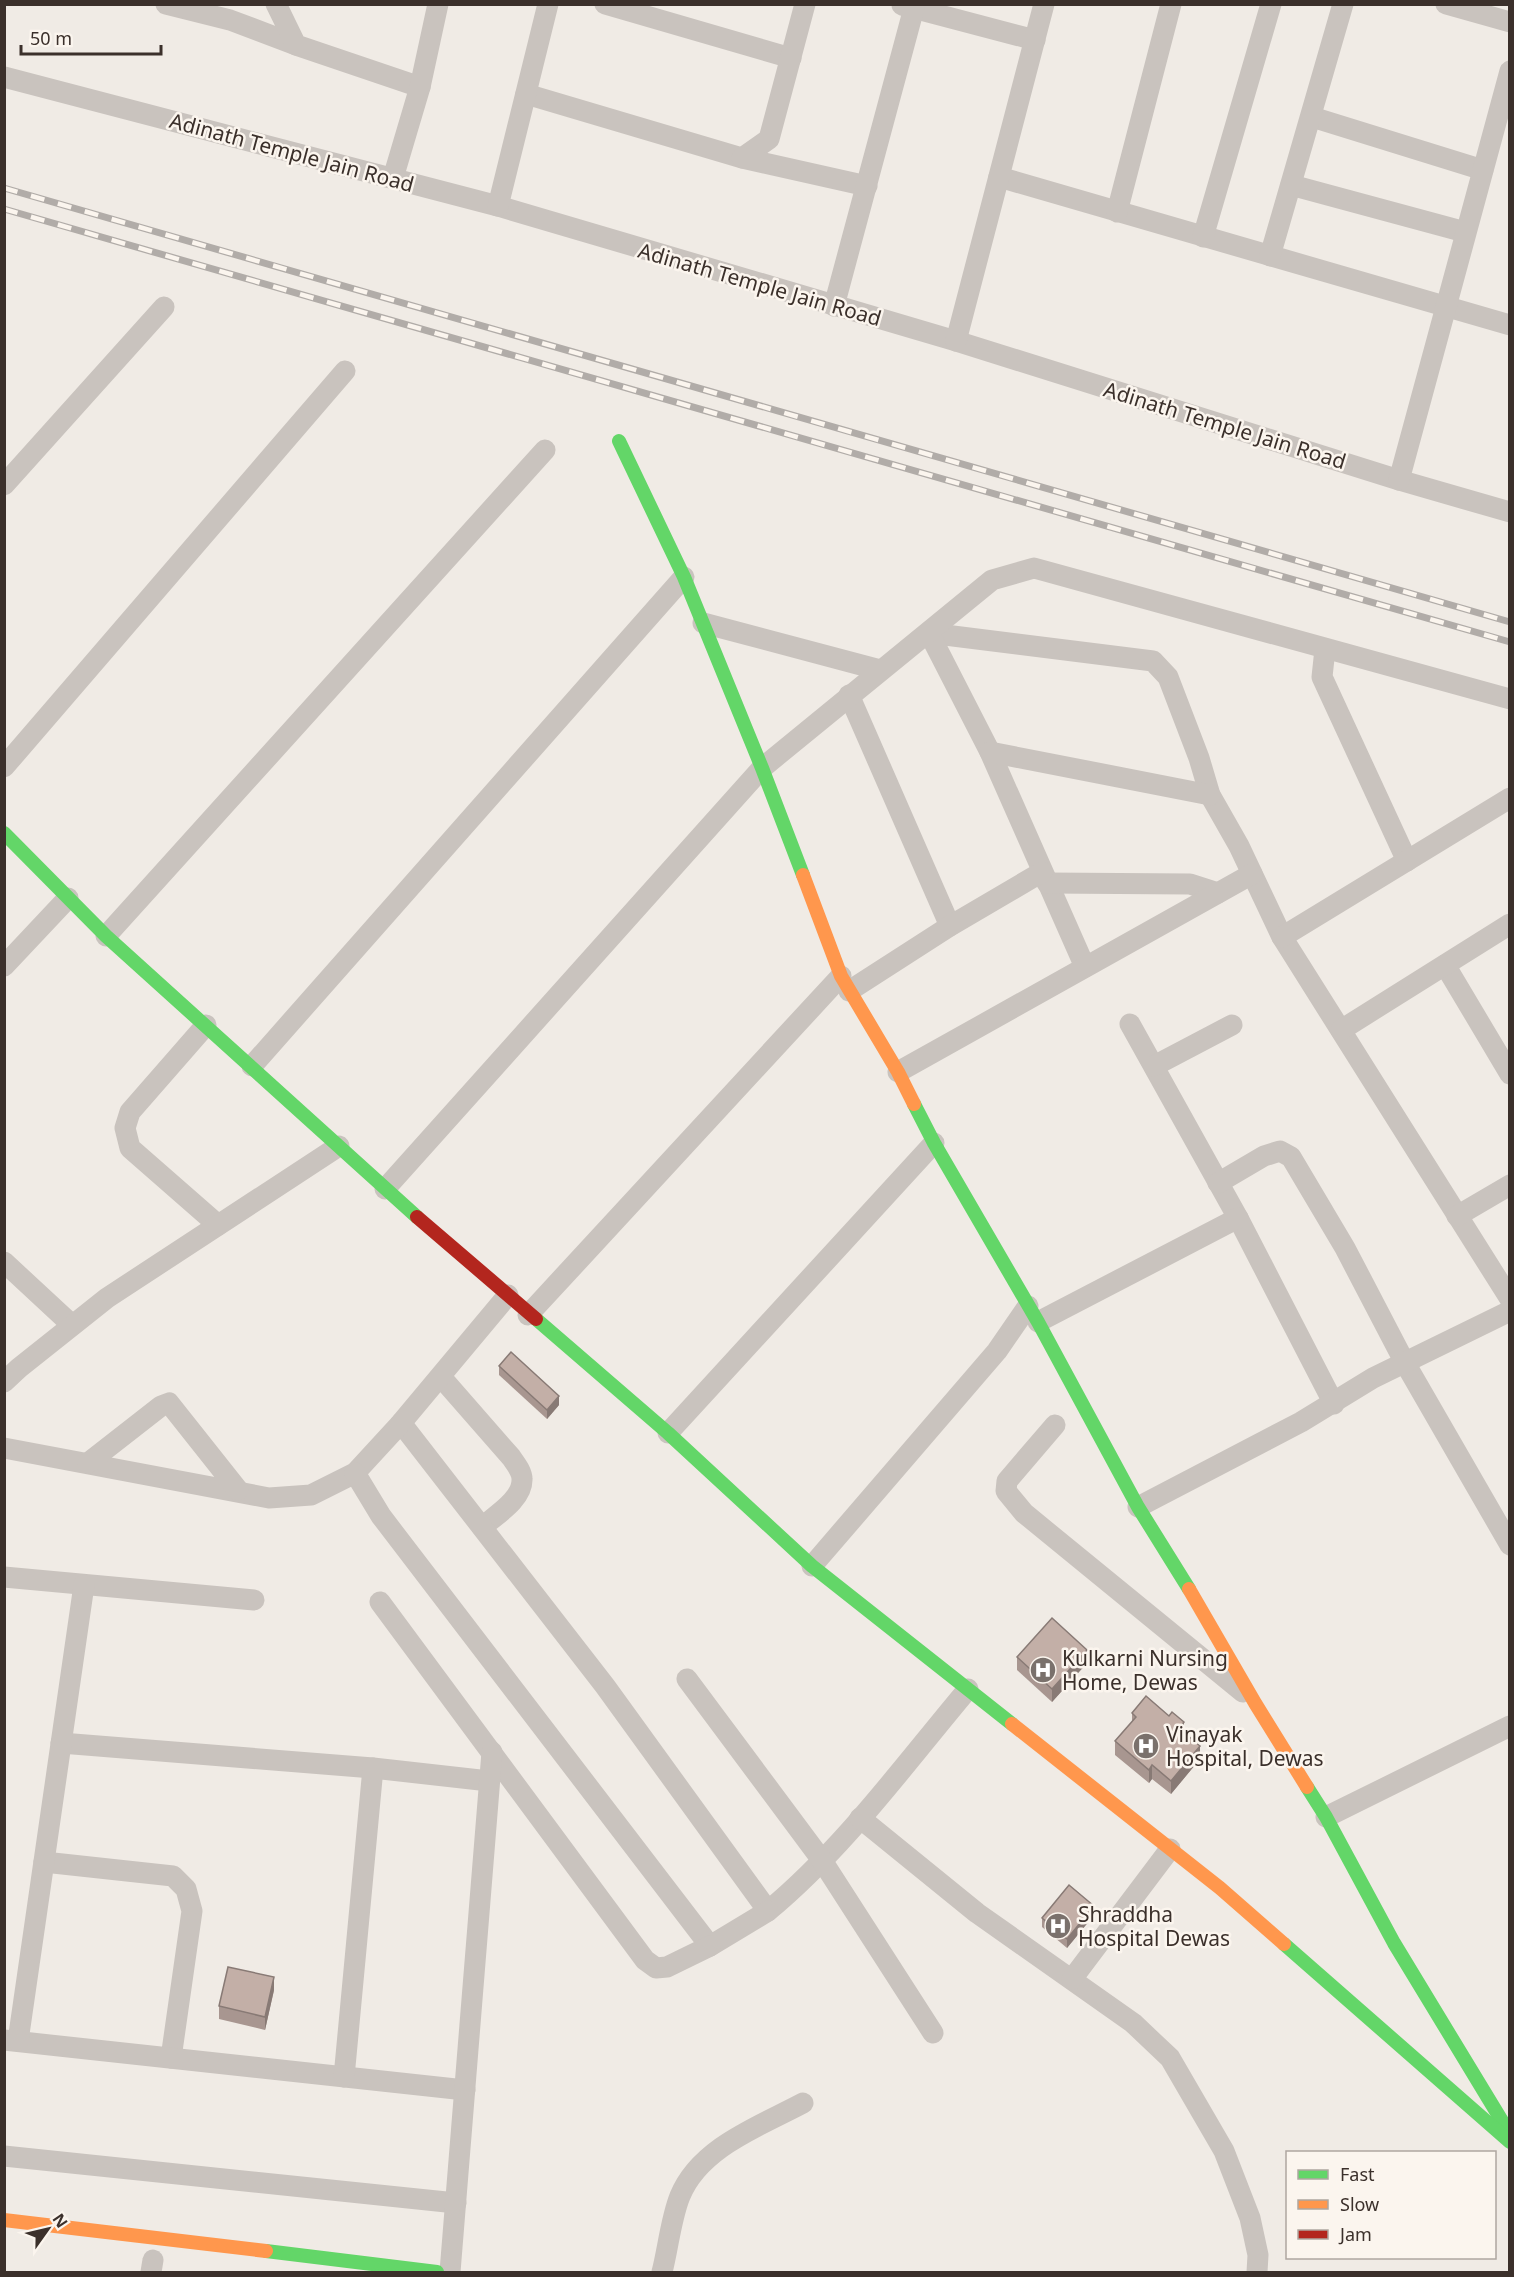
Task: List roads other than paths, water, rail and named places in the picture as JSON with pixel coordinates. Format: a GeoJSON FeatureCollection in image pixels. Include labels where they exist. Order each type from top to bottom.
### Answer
{"type":"FeatureCollection","features":[{"type":"Feature","properties":{"kind":"street"},"geometry":{"type":"LineString","coordinates":[[166,4],[230,20],[420,87]]}},
{"type":"Feature","properties":{"kind":"street"},"geometry":{"type":"LineString","coordinates":[[276,4],[296,45]]}},
{"type":"Feature","properties":{"kind":"street"},"geometry":{"type":"LineString","coordinates":[[393,178],[420,87],[438,4]]}},
{"type":"Feature","properties":{"kind":"street"},"geometry":{"type":"LineString","coordinates":[[498,206],[548,4]]}},
{"type":"Feature","properties":{"kind":"street"},"geometry":{"type":"LineString","coordinates":[[605,4],[665,12],[791,58]]}},
{"type":"Feature","properties":{"kind":"street"},"geometry":{"type":"LineString","coordinates":[[742,158],[769,139],[805,4]]}},
{"type":"Feature","properties":{"kind":"street"},"geometry":{"type":"LineString","coordinates":[[956,341],[1044,4]]}},
{"type":"Feature","properties":{"kind":"street"},"geometry":{"type":"LineString","coordinates":[[1118,212],[1171,4]]}},
{"type":"Feature","properties":{"kind":"street"},"geometry":{"type":"LineString","coordinates":[[1203,237],[1271,4]]}},
{"type":"Feature","properties":{"kind":"street"},"geometry":{"type":"LineString","coordinates":[[1270,256],[1343,4]]}},
{"type":"Feature","properties":{"kind":"street"},"geometry":{"type":"LineString","coordinates":[[1446,4],[1509,22]]}},
{"type":"Feature","properties":{"kind":"street"},"geometry":{"type":"LineString","coordinates":[[834,306],[867,186],[907,6],[1035,40]]}},
{"type":"Feature","properties":{"kind":"street"},"geometry":{"type":"LineString","coordinates":[[1399,480],[1509,71]]}},
{"type":"Feature","properties":{"kind":"street","name":"Adinath Temple Jain Road"},"geometry":{"type":"LineString","coordinates":[[4,76],[498,206],[956,341],[1399,480],[1509,512]]}},
{"type":"Feature","properties":{"kind":"street"},"geometry":{"type":"LineString","coordinates":[[526,94],[742,158],[867,186]]}},
{"type":"Feature","properties":{"kind":"street"},"geometry":{"type":"LineString","coordinates":[[1312,117],[1483,170]]}},
{"type":"Feature","properties":{"kind":"street"},"geometry":{"type":"LineString","coordinates":[[999,177],[1509,325]]}},
{"type":"Feature","properties":{"kind":"street"},"geometry":{"type":"LineString","coordinates":[[1292,185],[1466,232]]}},
{"type":"Feature","properties":{"kind":"street"},"geometry":{"type":"LineString","coordinates":[[4,485],[164,308]]}},
{"type":"Feature","properties":{"kind":"street"},"geometry":{"type":"LineString","coordinates":[[4,766],[345,371]]}},
{"type":"Feature","properties":{"kind":"street"},"geometry":{"type":"LineString","coordinates":[[619,441],[684,577],[762,768],[845,983],[898,1072],[934,1143],[1033,1314],[1138,1508],[1198,1603],[1326,1817],[1394,1943],[1509,2134]]}},
{"type":"Feature","properties":{"kind":"street"},"geometry":{"type":"LineString","coordinates":[[106,936],[545,450]]}},
{"type":"Feature","properties":{"kind":"street"},"geometry":{"type":"LineString","coordinates":[[385,1189],[762,768],[992,580],[1034,568],[1509,699]]}},
{"type":"Feature","properties":{"kind":"street"},"geometry":{"type":"LineString","coordinates":[[252,1066],[684,577]]}},
{"type":"Feature","properties":{"kind":"street"},"geometry":{"type":"LineString","coordinates":[[703,623],[880,670]]}},
{"type":"Feature","properties":{"kind":"street"},"geometry":{"type":"LineString","coordinates":[[929,633],[990,752],[1085,967]]}},
{"type":"Feature","properties":{"kind":"street"},"geometry":{"type":"LineString","coordinates":[[929,633],[1153,661],[1168,677],[1199,758],[1210,795],[1239,846],[1282,937],[1509,1299]]}},
{"type":"Feature","properties":{"kind":"street"},"geometry":{"type":"LineString","coordinates":[[1324,649],[1322,677],[1407,861]]}},
{"type":"Feature","properties":{"kind":"street"},"geometry":{"type":"LineString","coordinates":[[849,695],[950,926]]}},
{"type":"Feature","properties":{"kind":"street"},"geometry":{"type":"LineString","coordinates":[[990,752],[1210,795]]}},
{"type":"Feature","properties":{"kind":"street"},"geometry":{"type":"LineString","coordinates":[[1282,937],[1509,798]]}},
{"type":"Feature","properties":{"kind":"street"},"geometry":{"type":"LineString","coordinates":[[4,833],[106,936],[385,1189],[528,1315],[668,1433],[812,1566],[1220,1888],[1509,2142]]}},
{"type":"Feature","properties":{"kind":"street"},"geometry":{"type":"LineString","coordinates":[[898,1072],[1252,874]]}},
{"type":"Feature","properties":{"kind":"street"},"geometry":{"type":"LineString","coordinates":[[528,1315],[845,983],[1044,878],[1190,884],[1218,893]]}},
{"type":"Feature","properties":{"kind":"street"},"geometry":{"type":"LineString","coordinates":[[4,966],[68,898]]}},
{"type":"Feature","properties":{"kind":"street"},"geometry":{"type":"LineString","coordinates":[[1341,1030],[1509,924]]}},
{"type":"Feature","properties":{"kind":"street"},"geometry":{"type":"LineString","coordinates":[[1445,965],[1504,1051],[1509,1074]]}},
{"type":"Feature","properties":{"kind":"street"},"geometry":{"type":"LineString","coordinates":[[1130,1024],[1238,1218],[1334,1404]]}},
{"type":"Feature","properties":{"kind":"street"},"geometry":{"type":"LineString","coordinates":[[206,1025],[130,1112],[125,1128],[130,1148],[218,1225]]}},
{"type":"Feature","properties":{"kind":"street"},"geometry":{"type":"LineString","coordinates":[[1154,1066],[1232,1025]]}},
{"type":"Feature","properties":{"kind":"street"},"geometry":{"type":"LineString","coordinates":[[668,1433],[934,1143]]}},
{"type":"Feature","properties":{"kind":"street"},"geometry":{"type":"LineString","coordinates":[[4,1382],[107,1298],[339,1146]]}},
{"type":"Feature","properties":{"kind":"street"},"geometry":{"type":"LineString","coordinates":[[1218,1183],[1264,1156],[1281,1151],[1291,1157],[1345,1248],[1405,1362],[1509,1545]]}},
{"type":"Feature","properties":{"kind":"street"},"geometry":{"type":"LineString","coordinates":[[1457,1216],[1509,1185]]}},
{"type":"Feature","properties":{"kind":"street"},"geometry":{"type":"LineString","coordinates":[[812,1566],[997,1351],[1033,1314],[1238,1218]]}},
{"type":"Feature","properties":{"kind":"street"},"geometry":{"type":"LineString","coordinates":[[4,1262],[72,1326]]}},
{"type":"Feature","properties":{"kind":"street"},"geometry":{"type":"LineString","coordinates":[[4,1448],[238,1490],[269,1498],[311,1495],[355,1473],[441,1377],[508,1295]]}},
{"type":"Feature","properties":{"kind":"street"},"geometry":{"type":"LineString","coordinates":[[1138,1508],[1334,1404],[1373,1378],[1509,1311]]}},
{"type":"Feature","properties":{"kind":"street"},"geometry":{"type":"LineString","coordinates":[[441,1377],[520,1470],[522,1479],[519,1493],[482,1527]]}},
{"type":"Feature","properties":{"kind":"street"},"geometry":{"type":"LineString","coordinates":[[88,1463],[161,1406],[169,1403],[238,1490]]}},
{"type":"Feature","properties":{"kind":"street"},"geometry":{"type":"LineString","coordinates":[[401,1423],[605,1686],[768,1911]]}},
{"type":"Feature","properties":{"kind":"street"},"geometry":{"type":"LineString","coordinates":[[1055,1425],[1007,1481],[1006,1491],[1024,1513],[1256,1703]]}},
{"type":"Feature","properties":{"kind":"street"},"geometry":{"type":"LineString","coordinates":[[355,1473],[388,1525],[710,1946]]}},
{"type":"Feature","properties":{"kind":"street"},"geometry":{"type":"LineString","coordinates":[[4,1577],[254,1600]]}},
{"type":"Feature","properties":{"kind":"street"},"geometry":{"type":"LineString","coordinates":[[84,1585],[44,1862],[11,2041],[465,2090]]}},
{"type":"Feature","properties":{"kind":"street"},"geometry":{"type":"LineString","coordinates":[[380,1602],[645,1960],[656,1968],[667,1967],[710,1946],[768,1911],[793,1890],[860,1818],[968,1689]]}},
{"type":"Feature","properties":{"kind":"street"},"geometry":{"type":"LineString","coordinates":[[687,1679],[821,1859],[933,2033]]}},
{"type":"Feature","properties":{"kind":"street"},"geometry":{"type":"LineString","coordinates":[[1326,1817],[1509,1726]]}},
{"type":"Feature","properties":{"kind":"street"},"geometry":{"type":"LineString","coordinates":[[61,1743],[373,1768],[489,1781]]}},
{"type":"Feature","properties":{"kind":"street"},"geometry":{"type":"LineString","coordinates":[[450,2272],[492,1752]]}},
{"type":"Feature","properties":{"kind":"street"},"geometry":{"type":"LineString","coordinates":[[344,2077],[373,1768]]}},
{"type":"Feature","properties":{"kind":"street"},"geometry":{"type":"LineString","coordinates":[[860,1818],[977,1913],[1133,2023],[1170,2058],[1224,2151],[1250,2218],[1258,2255],[1257,2272]]}},
{"type":"Feature","properties":{"kind":"street"},"geometry":{"type":"LineString","coordinates":[[1072,1979],[1170,1849]]}},
{"type":"Feature","properties":{"kind":"street"},"geometry":{"type":"LineString","coordinates":[[44,1862],[173,1876],[186,1889],[192,1911],[171,2058]]}},
{"type":"Feature","properties":{"kind":"street"},"geometry":{"type":"LineString","coordinates":[[662,2272],[680,2196],[695,2170],[721,2147],[803,2103]]}},
{"type":"Feature","properties":{"kind":"street"},"geometry":{"type":"LineString","coordinates":[[4,2156],[456,2203]]}},
{"type":"Feature","properties":{"kind":"street"},"geometry":{"type":"LineString","coordinates":[[4,2220],[437,2272]]}},
{"type":"Feature","properties":{"kind":"railway"},"geometry":{"type":"LineString","coordinates":[[4,188],[1510,622]]}},
{"type":"Feature","properties":{"kind":"railway"},"geometry":{"type":"LineString","coordinates":[[4,209],[1510,642]]}},
{"type":"Feature","properties":{"kind":"place","name":"Kulkarni Nursing Home, Dewas"},"geometry":{"type":"Point","coordinates":[1043,1670]}},
{"type":"Feature","properties":{"kind":"place","name":"Vinayak Hospital, Dewas"},"geometry":{"type":"Point","coordinates":[1146,1746]}},
{"type":"Feature","properties":{"kind":"place","name":"Shraddha Hospital Dewas"},"geometry":{"type":"Point","coordinates":[1058,1926]}}]}
